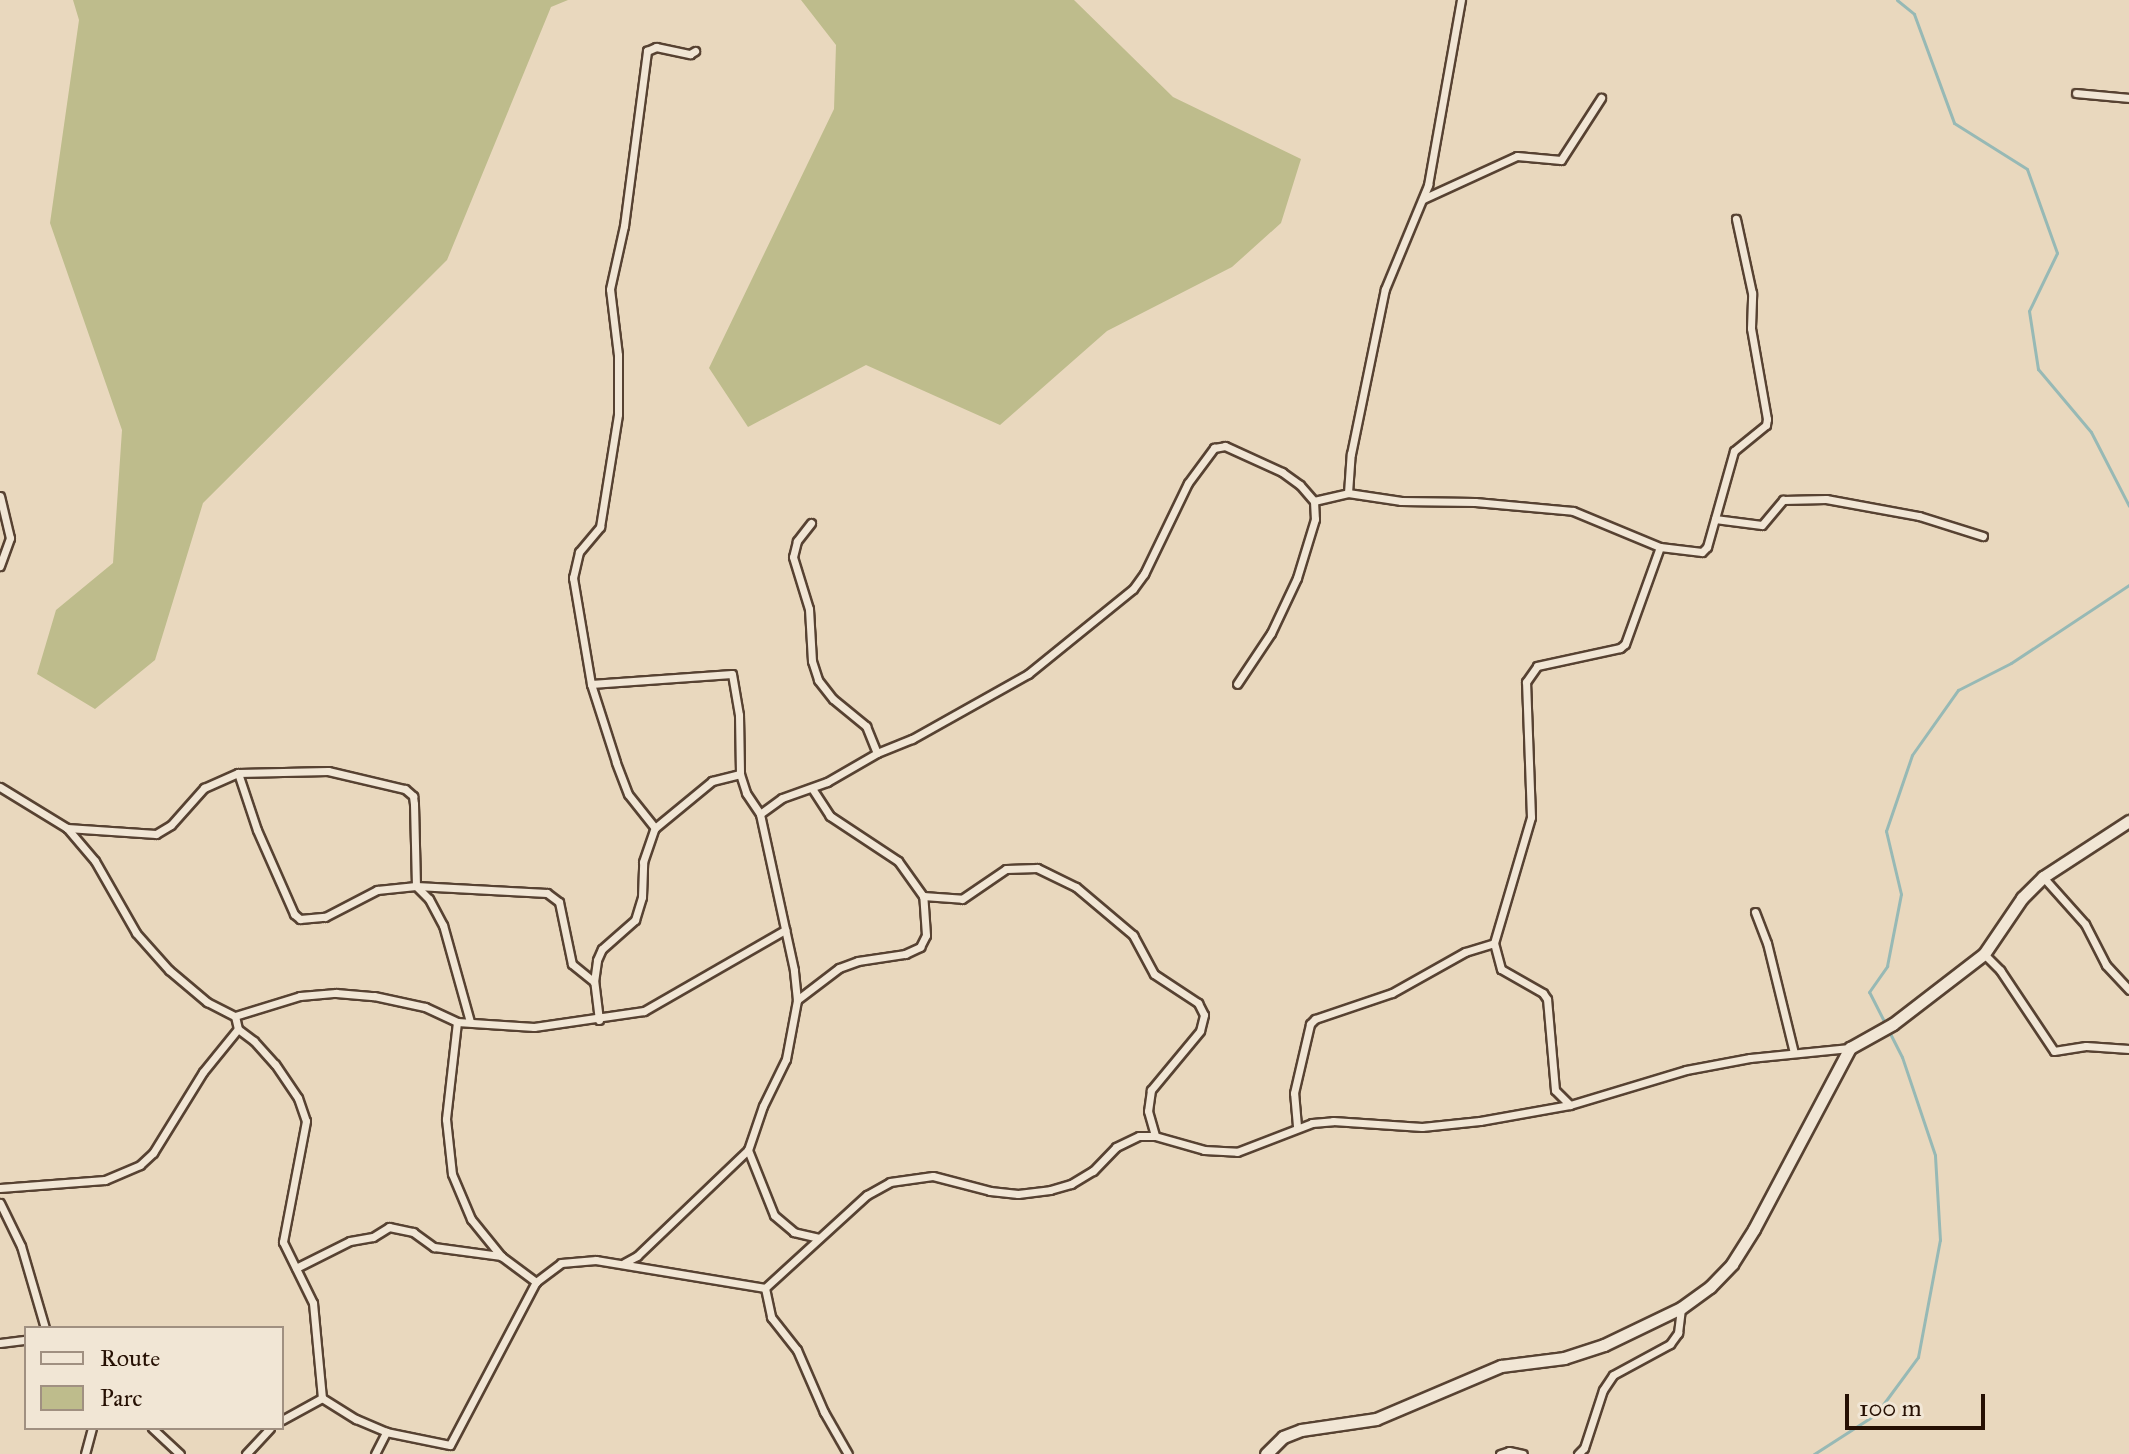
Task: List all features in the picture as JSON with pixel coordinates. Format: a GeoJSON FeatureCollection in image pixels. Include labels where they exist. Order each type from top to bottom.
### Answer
{"type":"FeatureCollection","features":[{"type":"Feature","properties":{"kind":"street"},"geometry":{"type":"LineString","coordinates":[[1348,493],[1351,454],[1385,289],[1423,199],[1461,0]]}},
{"type":"Feature","properties":{"kind":"street"},"geometry":{"type":"LineString","coordinates":[[655,828],[628,794],[591,684],[573,578],[579,552],[600,527],[618,414],[618,355],[610,289],[624,226],[647,51],[656,47],[690,54],[695,51]]}},
{"type":"Feature","properties":{"kind":"street"},"geometry":{"type":"LineString","coordinates":[[2076,93],[2129,98]]}},
{"type":"Feature","properties":{"kind":"street"},"geometry":{"type":"LineString","coordinates":[[1423,199],[1517,156],[1561,160],[1601,98]]}},
{"type":"Feature","properties":{"kind":"street"},"geometry":{"type":"LineString","coordinates":[[1314,501],[1348,493],[1401,501],[1475,502],[1573,511],[1660,547],[1702,552],[1715,519],[1734,451],[1766,425],[1767,419],[1751,328],[1752,293],[1736,219]]}},
{"type":"Feature","properties":{"kind":"street"},"geometry":{"type":"LineString","coordinates":[[760,814],[782,798],[812,788],[877,753],[912,739],[1028,674],[1133,589],[1144,574],[1188,483],[1214,448],[1225,446],[1240,450],[1300,485],[1314,501],[1315,519],[1297,578],[1271,633],[1237,684]]}},
{"type":"Feature","properties":{"kind":"street"},"geometry":{"type":"LineString","coordinates":[[0,496],[10,538],[0,566]]}},
{"type":"Feature","properties":{"kind":"street"},"geometry":{"type":"LineString","coordinates":[[1715,519],[1762,525],[1783,500],[1826,499],[1919,516],[1983,536]]}},
{"type":"Feature","properties":{"kind":"street"},"geometry":{"type":"LineString","coordinates":[[811,523],[797,541],[793,557],[809,609],[812,661],[818,680],[833,699],[866,726],[877,753]]}},
{"type":"Feature","properties":{"kind":"street"},"geometry":{"type":"LineString","coordinates":[[1570,1105],[1555,1090],[1547,999],[1543,993],[1501,969],[1494,943],[1531,817],[1526,682],[1530,671],[1537,666],[1620,648],[1625,644],[1660,547]]}},
{"type":"Feature","properties":{"kind":"street"},"geometry":{"type":"LineString","coordinates":[[591,684],[732,674],[742,742],[740,774],[746,793],[760,814],[797,1000],[786,1059],[763,1106],[748,1150],[637,1256],[624,1263]]}},
{"type":"Feature","properties":{"kind":"street"},"geometry":{"type":"LineString","coordinates":[[67,828],[156,834],[171,825],[204,788],[238,773],[328,771],[405,789],[413,796],[414,804],[416,886],[429,899],[443,925],[458,968],[470,1022]]}},
{"type":"Feature","properties":{"kind":"street"},"geometry":{"type":"LineString","coordinates":[[238,773],[257,830],[294,914],[300,919],[325,917],[377,890],[416,886],[478,887],[554,896],[559,902],[572,964],[594,982]]}},
{"type":"Feature","properties":{"kind":"street"},"geometry":{"type":"LineString","coordinates":[[599,1020],[594,982],[602,949],[635,920],[640,909],[643,862],[655,828],[712,781],[740,774]]}},
{"type":"Feature","properties":{"kind":"street"},"geometry":{"type":"LineString","coordinates":[[0,787],[67,828],[95,861],[136,933],[169,970],[207,1002],[235,1016],[268,1003],[336,993],[374,996],[425,1007],[457,1022],[534,1027],[599,1020],[644,1011],[785,930]]}},
{"type":"Feature","properties":{"kind":"street"},"geometry":{"type":"LineString","coordinates":[[797,1000],[839,968],[858,961],[905,954],[920,947],[926,935],[923,896],[898,861],[830,816],[812,788]]}},
{"type":"Feature","properties":{"kind":"street"},"geometry":{"type":"LineString","coordinates":[[765,1288],[867,1195],[890,1182],[933,1176],[990,1191],[1018,1194],[1050,1190],[1071,1184],[1093,1171],[1128,1139],[1155,1136],[1204,1150],[1237,1152],[1297,1126],[1333,1121],[1422,1127],[1570,1105],[1686,1070],[1794,1053],[1850,1048],[1893,1024],[1984,954],[2022,898],[2043,877],[2129,821]]}},
{"type":"Feature","properties":{"kind":"street"},"geometry":{"type":"LineString","coordinates":[[923,896],[962,899],[1006,869],[1037,868],[1076,887],[1133,935],[1154,974],[1198,1003],[1204,1015],[1200,1031],[1151,1090],[1148,1111],[1155,1136]]}},
{"type":"Feature","properties":{"kind":"street"},"geometry":{"type":"LineString","coordinates":[[2043,877],[2085,924],[2106,965],[2129,990]]}},
{"type":"Feature","properties":{"kind":"street"},"geometry":{"type":"LineString","coordinates":[[1755,912],[1767,943],[1794,1053]]}},
{"type":"Feature","properties":{"kind":"street"},"geometry":{"type":"LineString","coordinates":[[1297,1126],[1294,1093],[1310,1024],[1315,1019],[1392,993],[1465,952],[1494,943]]}},
{"type":"Feature","properties":{"kind":"street"},"geometry":{"type":"LineString","coordinates":[[1984,954],[2000,970],[2054,1051],[2086,1046],[2129,1049]]}},
{"type":"Feature","properties":{"kind":"street"},"geometry":{"type":"LineString","coordinates":[[235,1016],[238,1029],[275,1064],[298,1098],[306,1121],[305,1143],[283,1242],[313,1303],[322,1398]]}},
{"type":"Feature","properties":{"kind":"street"},"geometry":{"type":"LineString","coordinates":[[457,1022],[446,1119],[452,1174],[471,1219],[501,1256],[536,1282]]}},
{"type":"Feature","properties":{"kind":"street"},"geometry":{"type":"LineString","coordinates":[[0,1188],[105,1180],[140,1165],[153,1153],[203,1072],[238,1029]]}},
{"type":"Feature","properties":{"kind":"street"},"geometry":{"type":"LineString","coordinates":[[1266,1454],[1283,1437],[1301,1430],[1376,1419],[1501,1366],[1564,1358],[1604,1345],[1681,1308],[1710,1287],[1732,1264],[1779,1186],[1850,1048]]}},
{"type":"Feature","properties":{"kind":"street"},"geometry":{"type":"LineString","coordinates":[[748,1150],[774,1215],[794,1232],[819,1238]]}},
{"type":"Feature","properties":{"kind":"street"},"geometry":{"type":"LineString","coordinates":[[0,1203],[21,1246],[44,1326]]}},
{"type":"Feature","properties":{"kind":"street"},"geometry":{"type":"LineString","coordinates":[[296,1268],[350,1241],[373,1237],[389,1227],[400,1226],[446,1250],[501,1256]]}},
{"type":"Feature","properties":{"kind":"street"},"geometry":{"type":"LineString","coordinates":[[322,1398],[356,1419],[386,1432],[445,1445],[453,1443],[536,1282],[561,1263],[596,1260],[624,1263],[680,1276],[765,1288]]}},
{"type":"Feature","properties":{"kind":"street"},"geometry":{"type":"LineString","coordinates":[[765,1288],[771,1317],[797,1350],[824,1412],[848,1454]]}},
{"type":"Feature","properties":{"kind":"street"},"geometry":{"type":"LineString","coordinates":[[1578,1454],[1584,1448],[1603,1390],[1613,1375],[1670,1344],[1678,1333],[1681,1308]]}},
{"type":"Feature","properties":{"kind":"street"},"geometry":{"type":"LineString","coordinates":[[0,1343],[24,1340]]}},
{"type":"Feature","properties":{"kind":"street"},"geometry":{"type":"LineString","coordinates":[[284,1419],[322,1398]]}},
{"type":"Feature","properties":{"kind":"street"},"geometry":{"type":"LineString","coordinates":[[85,1454],[91,1430]]}},
{"type":"Feature","properties":{"kind":"street"},"geometry":{"type":"LineString","coordinates":[[154,1430],[180,1454]]}},
{"type":"Feature","properties":{"kind":"street"},"geometry":{"type":"LineString","coordinates":[[246,1454],[268,1430]]}},
{"type":"Feature","properties":{"kind":"street"},"geometry":{"type":"LineString","coordinates":[[375,1454],[386,1432]]}},
{"type":"Feature","properties":{"kind":"street"},"geometry":{"type":"LineString","coordinates":[[1500,1454],[1509,1451],[1523,1454]]}},
{"type":"Feature","properties":{"kind":"green space"},"geometry":{"type":"Polygon","coordinates":[[[73,0],[568,0],[551,7],[447,260],[203,503],[155,660],[95,709],[37,674],[56,610],[113,563],[122,430],[50,223],[79,20],[73,0]]]}},
{"type":"Feature","properties":{"kind":"green space"},"geometry":{"type":"Polygon","coordinates":[[[801,0],[1074,0],[1173,97],[1301,159],[1281,223],[1232,267],[1107,331],[1000,425],[866,365],[748,427],[709,368],[834,109],[836,45],[801,0]]]}},
{"type":"Feature","properties":{"kind":"waterway"},"geometry":{"type":"LineString","coordinates":[[1897,0],[1914,14],[1954,123],[2027,169],[2057,253],[2029,311],[2038,369],[2091,432],[2129,506]]}},
{"type":"Feature","properties":{"kind":"waterway"},"geometry":{"type":"LineString","coordinates":[[1886,1025],[1869,992],[1887,966],[1901,894],[1886,831],[1912,755],[1958,690],[2011,663],[2129,585]]}},
{"type":"Feature","properties":{"kind":"waterway"},"geometry":{"type":"LineString","coordinates":[[1814,1454],[1876,1414],[1918,1357],[1940,1240],[1935,1155],[1902,1057],[1889,1032]]}}]}
